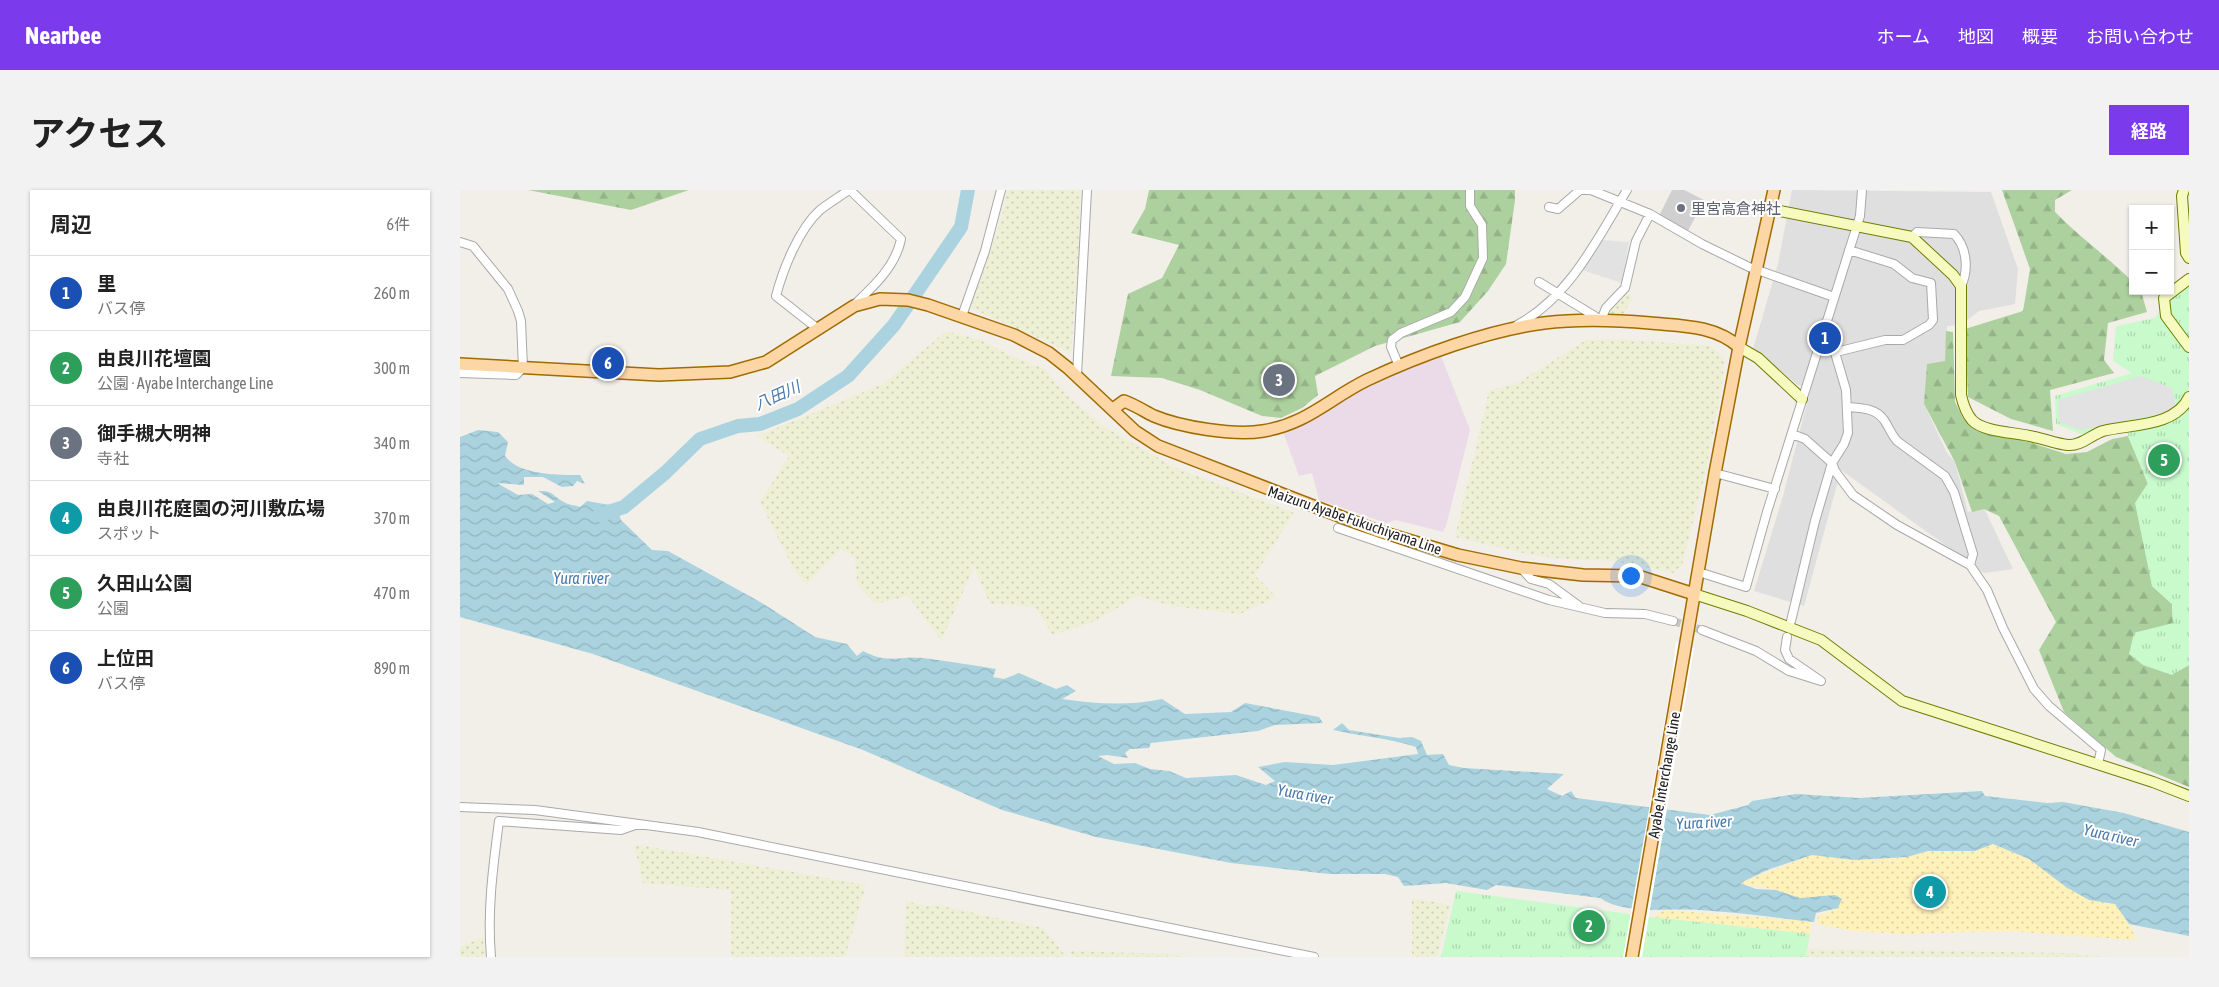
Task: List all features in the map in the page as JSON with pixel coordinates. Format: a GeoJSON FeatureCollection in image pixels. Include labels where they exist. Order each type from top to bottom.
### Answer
{"type":"FeatureCollection","features":[{"type":"Feature","properties":{"kind":"main road"},"geometry":{"type":"LineString","coordinates":[[1694,594],[1739,347],[1774,190]]}},
{"type":"Feature","properties":{"kind":"main road","name":"Maizuru Ayabe Fukuchiyama Line"},"geometry":{"type":"LineString","coordinates":[[460,364],[659,376],[730,372],[766,362],[859,304],[886,299],[908,300],[944,310],[1014,335],[1049,354],[1077,375],[1135,431],[1158,446],[1378,531],[1458,555],[1521,568],[1583,575],[1638,576],[1694,594]]}},
{"type":"Feature","properties":{"kind":"main road"},"geometry":{"type":"LineString","coordinates":[[1113,409],[1124,401],[1154,416],[1187,426],[1262,432],[1296,422],[1366,380],[1430,354],[1508,329],[1560,321],[1601,320],[1690,327],[1715,332],[1739,347]]}},
{"type":"Feature","properties":{"kind":"main road","name":"Ayabe Interchange Line"},"geometry":{"type":"LineString","coordinates":[[1632,957],[1694,594]]}},
{"type":"Feature","properties":{"kind":"street"},"geometry":{"type":"LineString","coordinates":[[818,329],[776,296],[783,272],[812,220],[819,211],[849,190],[901,239],[882,278],[859,304]]}},
{"type":"Feature","properties":{"kind":"street"},"geometry":{"type":"LineString","coordinates":[[962,316],[986,251],[1001,190]]}},
{"type":"Feature","properties":{"kind":"street"},"geometry":{"type":"LineString","coordinates":[[1077,375],[1088,190]]}},
{"type":"Feature","properties":{"kind":"street"},"geometry":{"type":"LineString","coordinates":[[1399,366],[1391,347],[1392,340],[1401,334],[1451,312],[1465,297],[1483,258],[1482,225],[1470,206],[1470,190]]}},
{"type":"Feature","properties":{"kind":"street"},"geometry":{"type":"LineString","coordinates":[[1549,207],[1558,209],[1580,190],[1589,190],[1650,214],[1702,244],[1757,269],[1834,297]]}},
{"type":"Feature","properties":{"kind":"street"},"geometry":{"type":"LineString","coordinates":[[1508,329],[1534,316],[1580,267],[1627,190]]}},
{"type":"Feature","properties":{"kind":"street"},"geometry":{"type":"LineString","coordinates":[[1705,574],[1746,587],[1802,399],[1860,216],[1862,190]]}},
{"type":"Feature","properties":{"kind":"street"},"geometry":{"type":"LineString","coordinates":[[2184,190],[2182,196],[2186,253],[2189,258]]}},
{"type":"Feature","properties":{"kind":"street"},"geometry":{"type":"LineString","coordinates":[[1770,209],[1912,237],[1953,275],[1961,286]]}},
{"type":"Feature","properties":{"kind":"street"},"geometry":{"type":"LineString","coordinates":[[1539,282],[1601,320],[1606,308],[1625,288],[1636,241],[1650,214]]}},
{"type":"Feature","properties":{"kind":"street"},"geometry":{"type":"LineString","coordinates":[[1912,237],[1916,232],[1954,234],[1965,248],[1965,278],[1961,286],[1960,396],[1973,421],[1991,429],[2032,436],[2069,446],[2102,432],[2164,418],[2178,412],[2189,398]]}},
{"type":"Feature","properties":{"kind":"street"},"geometry":{"type":"LineString","coordinates":[[460,242],[473,246],[508,289],[518,311],[520,321],[523,368],[516,375],[460,373]]}},
{"type":"Feature","properties":{"kind":"street"},"geometry":{"type":"LineString","coordinates":[[1836,352],[1885,340],[1903,340],[1929,325],[1933,320],[1931,283],[1912,278],[1894,264],[1849,250]]}},
{"type":"Feature","properties":{"kind":"street"},"geometry":{"type":"LineString","coordinates":[[2189,279],[2164,298],[2166,316],[2189,347]]}},
{"type":"Feature","properties":{"kind":"street"},"geometry":{"type":"LineString","coordinates":[[1790,621],[1815,521],[1832,463],[1844,444],[1848,433],[1846,390],[1826,322]]}},
{"type":"Feature","properties":{"kind":"street"},"geometry":{"type":"LineString","coordinates":[[1739,347],[1758,358],[1802,399]]}},
{"type":"Feature","properties":{"kind":"street"},"geometry":{"type":"LineString","coordinates":[[1848,407],[1876,412],[1884,420],[1897,441],[1945,476],[1954,492],[1973,554],[1970,565]]}},
{"type":"Feature","properties":{"kind":"street"},"geometry":{"type":"LineString","coordinates":[[1792,434],[1806,439],[1832,463],[1835,471],[1853,495],[1897,525],[1970,565],[1987,590],[2002,628],[2034,689],[2049,706],[2101,750],[2098,764]]}},
{"type":"Feature","properties":{"kind":"street"},"geometry":{"type":"LineString","coordinates":[[1715,473],[1775,489]]}},
{"type":"Feature","properties":{"kind":"street"},"geometry":{"type":"LineString","coordinates":[[1338,528],[1540,597],[1605,613],[1644,614],[1673,622]]}},
{"type":"Feature","properties":{"kind":"street"},"geometry":{"type":"LineString","coordinates":[[1521,568],[1531,579],[1549,584],[1582,608]]}},
{"type":"Feature","properties":{"kind":"street"},"geometry":{"type":"LineString","coordinates":[[1694,594],[1747,611],[1821,640],[1902,701],[2098,764],[2189,796]]}},
{"type":"Feature","properties":{"kind":"street"},"geometry":{"type":"LineString","coordinates":[[1702,630],[1756,651],[1789,671],[1821,681],[1789,659],[1785,650],[1787,637]]}},
{"type":"Feature","properties":{"kind":"street"},"geometry":{"type":"LineString","coordinates":[[460,807],[535,810],[698,832],[1314,957]]}},
{"type":"Feature","properties":{"kind":"street"},"geometry":{"type":"LineString","coordinates":[[490,957],[488,926],[490,894],[499,821],[621,830],[639,823]]}},
{"type":"Feature","properties":{"kind":"shaded area","name":"里宮高倉神社"},"geometry":{"type":"Polygon","coordinates":[[[1672,190],[1684,190],[1704,200],[1688,231],[1659,216],[1672,190]]]}},
{"type":"Feature","properties":{"kind":"shaded area"},"geometry":{"type":"Polygon","coordinates":[[[1792,190],[1991,192],[2018,269],[2015,304],[1979,311],[1961,325],[1947,326],[1945,361],[1924,404],[1947,453],[1955,462],[1968,512],[1984,508],[2013,569],[1984,573],[1841,470],[1804,606],[1754,591],[1783,496],[1811,388],[1798,385],[1753,349],[1778,264],[1792,190]]]}},
{"type":"Feature","properties":{"kind":"shaded area"},"geometry":{"type":"Polygon","coordinates":[[[1601,240],[1629,242],[1622,283],[1582,270],[1601,240]]]}},
{"type":"Feature","properties":{"kind":"shaded area"},"geometry":{"type":"Polygon","coordinates":[[[1441,356],[1470,430],[1443,532],[1396,520],[1386,523],[1319,500],[1312,473],[1299,476],[1282,429],[1364,385],[1441,356]]]}},
{"type":"Feature","properties":{"kind":"shaded area"},"geometry":{"type":"Polygon","coordinates":[[[2141,376],[2172,388],[2176,407],[2165,413],[2080,430],[2059,422],[2058,400],[2141,376]]]}},
{"type":"Feature","properties":{"kind":"green space"},"geometry":{"type":"Polygon","coordinates":[[[528,190],[689,190],[631,210],[528,190]]]}},
{"type":"Feature","properties":{"kind":"green space"},"geometry":{"type":"Polygon","coordinates":[[[1007,190],[1081,190],[1079,253],[1071,353],[971,308],[1002,216],[1007,190]]]}},
{"type":"Feature","properties":{"kind":"green space"},"geometry":{"type":"Polygon","coordinates":[[[1149,190],[1515,190],[1515,200],[1506,264],[1488,291],[1460,322],[1375,346],[1315,376],[1318,395],[1302,408],[1281,418],[1262,416],[1200,390],[1162,378],[1111,376],[1128,294],[1162,278],[1179,245],[1131,233],[1145,209],[1149,190]]]}},
{"type":"Feature","properties":{"kind":"green space"},"geometry":{"type":"Polygon","coordinates":[[[2002,190],[2072,190],[2055,200],[2055,212],[2129,278],[2129,295],[2142,295],[2147,312],[2108,323],[2104,360],[2114,373],[2050,390],[2053,431],[2011,419],[1968,397],[1965,329],[2023,311],[2030,269],[2002,190]]]}},
{"type":"Feature","properties":{"kind":"green space"},"geometry":{"type":"Polygon","coordinates":[[[2189,280],[2189,665],[2172,675],[2143,665],[2129,654],[2134,633],[2173,623],[2172,604],[2152,586],[2135,503],[2148,483],[2128,436],[2127,422],[2081,434],[2056,424],[2055,396],[2132,373],[2113,361],[2116,326],[2155,318],[2174,292],[2189,280]]]}},
{"type":"Feature","properties":{"kind":"green space"},"geometry":{"type":"Polygon","coordinates":[[[1623,292],[1633,297],[1621,318],[1604,317],[1623,292]]]}},
{"type":"Feature","properties":{"kind":"green space"},"geometry":{"type":"Polygon","coordinates":[[[946,331],[981,340],[1009,355],[1045,369],[1067,395],[1103,426],[1174,467],[1294,513],[1255,575],[1276,597],[1240,614],[1172,606],[1137,596],[1096,621],[1053,635],[1035,607],[990,604],[974,567],[941,641],[908,596],[875,604],[857,584],[855,558],[840,549],[806,585],[793,568],[760,502],[789,456],[757,436],[883,384],[946,331]]]}},
{"type":"Feature","properties":{"kind":"green space"},"geometry":{"type":"Polygon","coordinates":[[[1946,331],[1953,332],[1955,402],[1963,418],[1981,430],[2066,454],[2087,452],[2112,439],[2128,436],[2148,484],[2152,586],[2172,604],[2173,624],[2134,633],[2172,674],[2189,665],[2189,787],[2116,757],[2064,712],[2039,650],[2056,622],[1999,516],[1984,509],[1972,512],[1955,462],[1924,404],[1927,364],[1945,361],[1946,331]]]}},
{"type":"Feature","properties":{"kind":"green space"},"geometry":{"type":"Polygon","coordinates":[[[1618,339],[1710,346],[1724,357],[1722,384],[1706,470],[1682,565],[1674,573],[1615,561],[1575,560],[1536,556],[1455,537],[1489,391],[1519,382],[1586,340],[1618,339]]]}},
{"type":"Feature","properties":{"kind":"green space"},"geometry":{"type":"Polygon","coordinates":[[[634,844],[866,885],[845,957],[731,957],[731,890],[643,883],[634,844]]]}},
{"type":"Feature","properties":{"kind":"green space"},"geometry":{"type":"Polygon","coordinates":[[[1456,891],[1652,917],[1810,934],[1806,957],[1441,957],[1456,891]]]}},
{"type":"Feature","properties":{"kind":"green space"},"geometry":{"type":"Polygon","coordinates":[[[1412,898],[1450,905],[1437,957],[1412,957],[1412,898]]]}},
{"type":"Feature","properties":{"kind":"green space"},"geometry":{"type":"Polygon","coordinates":[[[906,901],[926,906],[937,905],[1043,928],[1064,954],[1064,957],[904,957],[906,901]]]}},
{"type":"Feature","properties":{"kind":"green space"},"geometry":{"type":"Polygon","coordinates":[[[483,937],[485,957],[460,957],[460,947],[483,937]]]}},
{"type":"Feature","properties":{"kind":"green space"},"geometry":{"type":"Polygon","coordinates":[[[1808,949],[2065,953],[2109,957],[1806,957],[1808,949]]]}},
{"type":"Feature","properties":{"kind":"green space"},"geometry":{"type":"Polygon","coordinates":[[[1070,951],[1171,954],[1188,957],[1073,957],[1070,951]]]}},
{"type":"Feature","properties":{"kind":"sand"},"geometry":{"type":"Polygon","coordinates":[[[1993,844],[2029,859],[2089,900],[2115,904],[2129,924],[2137,940],[2005,931],[1902,934],[1853,931],[1817,924],[1818,916],[1838,908],[1814,897],[1800,898],[1776,890],[1739,883],[1812,855],[1855,860],[1907,857],[1928,851],[1975,851],[1993,844]]]}},
{"type":"Feature","properties":{"kind":"sand"},"geometry":{"type":"Polygon","coordinates":[[[1665,910],[1811,921],[1810,934],[1652,917],[1665,910]]]}},
{"type":"Feature","properties":{"kind":"water","name":"Yura river"},"geometry":{"type":"Polygon","coordinates":[[[478,430],[498,432],[508,442],[505,456],[519,467],[539,473],[580,475],[585,484],[577,481],[573,486],[562,487],[543,477],[524,477],[524,485],[497,483],[518,495],[532,494],[548,504],[555,502],[538,491],[550,492],[566,503],[580,507],[587,501],[616,506],[621,520],[652,550],[668,551],[762,603],[815,637],[847,644],[857,656],[863,651],[887,659],[914,657],[960,663],[996,669],[993,677],[1004,679],[1019,673],[1056,689],[1067,685],[1076,691],[1062,699],[1112,704],[1138,703],[1162,699],[1185,714],[1231,712],[1245,703],[1319,717],[1323,723],[1275,725],[1258,731],[1151,743],[1149,748],[1130,749],[1125,753],[1128,758],[1107,755],[1098,756],[1114,764],[1135,763],[1150,769],[1169,771],[1186,778],[1236,775],[1266,785],[1275,781],[1258,767],[1285,762],[1333,765],[1418,754],[1416,747],[1406,744],[1333,730],[1342,723],[1349,730],[1399,738],[1412,737],[1421,741],[1427,755],[1443,754],[1449,765],[1464,768],[1564,774],[1547,789],[1562,796],[1571,791],[1576,798],[1710,815],[1748,805],[1752,801],[1796,794],[1859,798],[1982,791],[1985,796],[2047,803],[2063,802],[2124,813],[2189,832],[2189,936],[2129,924],[2115,904],[2089,900],[2066,887],[2029,859],[1993,844],[1975,851],[1928,851],[1907,857],[1855,860],[1812,855],[1770,869],[1740,883],[1756,889],[1776,890],[1800,898],[1835,895],[1842,899],[1838,908],[1816,913],[1814,922],[1713,911],[1634,909],[1622,907],[1600,898],[1496,885],[1487,890],[1446,883],[1404,886],[1398,877],[1385,874],[1329,874],[1231,863],[1096,837],[1002,810],[863,750],[593,654],[460,617],[460,437],[478,430]]]}},
{"type":"Feature","properties":{"kind":"pier"},"geometry":{"type":"Polygon","coordinates":[[[1676,642],[1694,648],[1642,957],[1623,957],[1671,685],[1676,642]]]}},
{"type":"Feature","properties":{"kind":"waterway","name":"八田川"},"geometry":{"type":"LineString","coordinates":[[599,515],[624,507],[665,473],[700,439],[738,426],[760,424],[798,409],[848,376],[894,325],[961,227],[968,190]]}},
{"type":"Feature","properties":{"kind":"tunnel"},"geometry":{"type":"LineString","coordinates":[[1673,621],[1702,630]]}},
{"type":"Feature","properties":{"kind":"place","name":"里宮高倉神社"},"geometry":{"type":"Point","coordinates":[1681,208]}},
{"type":"Feature","properties":{"kind":"place","name":"里"},"geometry":{"type":"Point","coordinates":[1825,338]}},
{"type":"Feature","properties":{"kind":"place","name":"上位田"},"geometry":{"type":"Point","coordinates":[608,363]}},
{"type":"Feature","properties":{"kind":"place","name":"御手槻大明神"},"geometry":{"type":"Point","coordinates":[1279,380]}},
{"type":"Feature","properties":{"kind":"place","name":"久田山公園"},"geometry":{"type":"Point","coordinates":[2164,460]}},
{"type":"Feature","properties":{"kind":"place","name":"由良川花庭園の河川敷広場"},"geometry":{"type":"Point","coordinates":[1930,892]}},
{"type":"Feature","properties":{"kind":"place","name":"由良川花壇園"},"geometry":{"type":"Point","coordinates":[1589,926]}}]}
